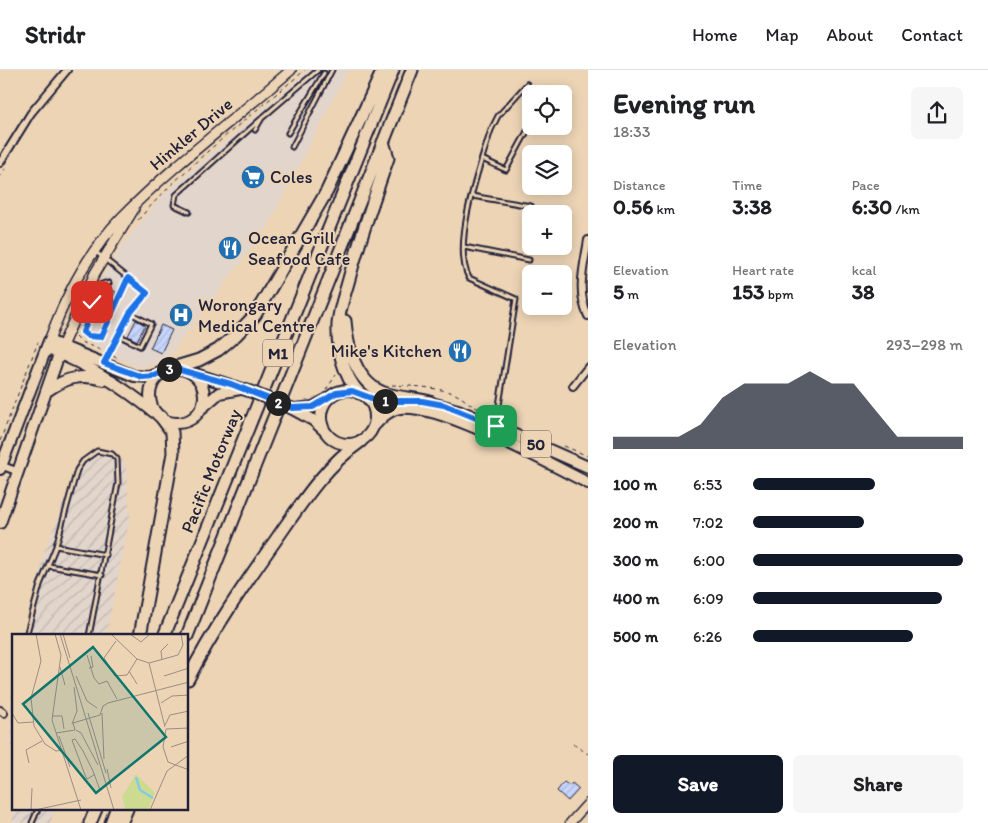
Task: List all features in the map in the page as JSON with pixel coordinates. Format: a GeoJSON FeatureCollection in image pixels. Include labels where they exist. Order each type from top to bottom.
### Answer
{"type":"FeatureCollection","features":[{"type":"Feature","properties":{"kind":"highway"},"geometry":{"type":"LineString","coordinates":[[165,371],[199,360],[218,350],[236,335],[255,314],[327,191],[383,70]]}},
{"type":"Feature","properties":{"kind":"highway","name":"Pacific Motorway"},"geometry":{"type":"LineString","coordinates":[[165,634],[393,70]]}},
{"type":"Feature","properties":{"kind":"highway","name":"M1"},"geometry":{"type":"LineString","coordinates":[[188,634],[412,70]]}},
{"type":"Feature","properties":{"kind":"highway"},"geometry":{"type":"LineString","coordinates":[[360,394],[346,370],[339,338],[339,318],[348,282],[388,158],[384,142]]}},
{"type":"Feature","properties":{"kind":"highway"},"geometry":{"type":"LineString","coordinates":[[348,282],[345,329],[351,353],[360,374],[370,384],[385,393],[430,402]]}},
{"type":"Feature","properties":{"kind":"highway"},"geometry":{"type":"LineString","coordinates":[[140,634],[174,453],[172,432],[160,416]]}},
{"type":"Feature","properties":{"kind":"highway"},"geometry":{"type":"LineString","coordinates":[[189,677],[242,588],[306,496],[336,460],[361,441]]}},
{"type":"Feature","properties":{"kind":"highway"},"geometry":{"type":"LineString","coordinates":[[90,823],[96,810]]}},
{"type":"Feature","properties":{"kind":"highway"},"geometry":{"type":"LineString","coordinates":[[111,823],[116,810]]}},
{"type":"Feature","properties":{"kind":"highway"},"geometry":{"type":"LineString","coordinates":[[121,823],[127,810]]}},
{"type":"Feature","properties":{"kind":"main road","name":"Hinkler Drive"},"geometry":{"type":"LineString","coordinates":[[44,343],[64,304],[96,251],[122,217],[190,155],[292,70]]}},
{"type":"Feature","properties":{"kind":"main road","name":"Hinkler Drive"},"geometry":{"type":"LineString","coordinates":[[60,349],[80,302],[104,258],[128,223],[136,204]]}},
{"type":"Feature","properties":{"kind":"main road","name":"50"},"geometry":{"type":"LineString","coordinates":[[44,343],[60,349],[106,358],[140,377],[178,369],[247,390],[292,408],[316,422],[334,440],[346,444],[361,441],[382,417],[398,408],[413,408],[434,412],[512,445],[588,482]]}},
{"type":"Feature","properties":{"kind":"main road"},"geometry":{"type":"LineString","coordinates":[[0,467],[44,343]]}},
{"type":"Feature","properties":{"kind":"main road","name":"50"},"geometry":{"type":"LineString","coordinates":[[60,349],[115,383],[160,416],[172,422],[181,423],[190,420],[219,394],[234,389],[247,390]]}},
{"type":"Feature","properties":{"kind":"main road"},"geometry":{"type":"LineString","coordinates":[[0,523],[60,349]]}},
{"type":"Feature","properties":{"kind":"main road"},"geometry":{"type":"LineString","coordinates":[[106,358],[106,371],[130,393]]}},
{"type":"Feature","properties":{"kind":"main road"},"geometry":{"type":"LineString","coordinates":[[160,416],[153,408],[150,394],[155,382],[165,371]]}},
{"type":"Feature","properties":{"kind":"main road"},"geometry":{"type":"LineString","coordinates":[[189,372],[199,380],[204,391],[204,402],[200,412]]}},
{"type":"Feature","properties":{"kind":"main road","name":"50"},"geometry":{"type":"LineString","coordinates":[[47,391],[60,382],[76,376],[88,376],[115,383]]}},
{"type":"Feature","properties":{"kind":"main road","name":"50"},"geometry":{"type":"LineString","coordinates":[[292,408],[313,407],[326,396],[346,391],[382,401],[430,402],[458,410],[588,467]]}},
{"type":"Feature","properties":{"kind":"main road"},"geometry":{"type":"LineString","coordinates":[[360,394],[370,401],[373,409],[373,428]]}},
{"type":"Feature","properties":{"kind":"main road"},"geometry":{"type":"LineString","coordinates":[[326,396],[321,416],[326,433]]}},
{"type":"Feature","properties":{"kind":"street"},"geometry":{"type":"LineString","coordinates":[[2,166],[31,113],[68,70]]}},
{"type":"Feature","properties":{"kind":"street"},"geometry":{"type":"LineString","coordinates":[[588,240],[580,287],[582,305],[588,316]]}},
{"type":"Feature","properties":{"kind":"street"},"geometry":{"type":"LineString","coordinates":[[573,386],[588,367]]}},
{"type":"Feature","properties":{"kind":"street"},"geometry":{"type":"LineString","coordinates":[[0,467],[19,472]]}},
{"type":"Feature","properties":{"kind":"street"},"geometry":{"type":"LineString","coordinates":[[570,823],[588,803]]}},
{"type":"Feature","properties":{"kind":"lane"},"geometry":{"type":"LineString","coordinates":[[292,147],[332,70]]}},
{"type":"Feature","properties":{"kind":"lane"},"geometry":{"type":"LineString","coordinates":[[321,71],[328,77]]}},
{"type":"Feature","properties":{"kind":"lane"},"geometry":{"type":"LineString","coordinates":[[190,212],[174,205],[173,200],[177,193],[262,118],[321,71]]}},
{"type":"Feature","properties":{"kind":"lane"},"geometry":{"type":"LineString","coordinates":[[288,133],[321,71]]}},
{"type":"Feature","properties":{"kind":"lane"},"geometry":{"type":"LineString","coordinates":[[496,426],[516,299],[469,278],[463,263],[464,228],[491,130],[498,116],[526,84]]}},
{"type":"Feature","properties":{"kind":"lane"},"geometry":{"type":"LineString","coordinates":[[255,130],[260,125],[262,118]]}},
{"type":"Feature","properties":{"kind":"lane"},"geometry":{"type":"LineString","coordinates":[[482,159],[506,170],[525,135]]}},
{"type":"Feature","properties":{"kind":"lane"},"geometry":{"type":"LineString","coordinates":[[472,196],[525,205]]}},
{"type":"Feature","properties":{"kind":"lane"},"geometry":{"type":"LineString","coordinates":[[464,247],[528,260]]}},
{"type":"Feature","properties":{"kind":"lane"},"geometry":{"type":"LineString","coordinates":[[96,251],[147,293],[130,313],[120,336],[106,358]]}},
{"type":"Feature","properties":{"kind":"lane"},"geometry":{"type":"LineString","coordinates":[[110,318],[99,315],[93,308],[107,283],[100,285],[90,305],[90,314],[83,330],[85,335],[101,337],[110,318],[128,278]]}},
{"type":"Feature","properties":{"kind":"lane"},"geometry":{"type":"LineString","coordinates":[[120,336],[140,346],[151,324],[130,313]]}},
{"type":"Feature","properties":{"kind":"lane"},"geometry":{"type":"LineString","coordinates":[[27,634],[40,585],[56,546],[79,466],[89,455],[97,451],[112,454],[117,459],[118,483],[106,555],[89,634]]}},
{"type":"Feature","properties":{"kind":"lane"},"geometry":{"type":"LineString","coordinates":[[56,546],[106,555]]}},
{"type":"Feature","properties":{"kind":"lane"},"geometry":{"type":"LineString","coordinates":[[49,566],[102,575]]}},
{"type":"Feature","properties":{"kind":"lane"},"geometry":{"type":"LineString","coordinates":[[32,823],[38,810]]}},
{"type":"Feature","properties":{"kind":"path"},"geometry":{"type":"LineString","coordinates":[[0,176],[2,166]]}},
{"type":"Feature","properties":{"kind":"path"},"geometry":{"type":"LineString","coordinates":[[74,334],[81,342],[106,358],[122,361]]}},
{"type":"Feature","properties":{"kind":"path"},"geometry":{"type":"LineString","coordinates":[[0,441],[44,343]]}},
{"type":"Feature","properties":{"kind":"path"},"geometry":{"type":"LineString","coordinates":[[326,396],[339,372]]}},
{"type":"Feature","properties":{"kind":"path"},"geometry":{"type":"LineString","coordinates":[[389,385],[442,390],[458,395],[471,405],[485,410],[493,408]]}},
{"type":"Feature","properties":{"kind":"path"},"geometry":{"type":"LineString","coordinates":[[504,409],[516,426]]}},
{"type":"Feature","properties":{"kind":"path"},"geometry":{"type":"LineString","coordinates":[[559,444],[588,456]]}},
{"type":"Feature","properties":{"kind":"path"},"geometry":{"type":"LineString","coordinates":[[573,744],[588,754]]}},
{"type":"Feature","properties":{"kind":"shaded area"},"geometry":{"type":"Polygon","coordinates":[[[309,70],[348,70],[267,228],[170,355],[153,365],[138,367],[87,342],[80,332],[81,321],[102,277],[127,239],[166,192],[309,70]]]}},
{"type":"Feature","properties":{"kind":"shaded area"},"geometry":{"type":"Polygon","coordinates":[[[105,450],[125,462],[130,517],[106,634],[24,634],[44,553],[76,470],[105,450]]]}},
{"type":"Feature","properties":{"kind":"shaded area"},"geometry":{"type":"Polygon","coordinates":[[[12,692],[12,760],[11,696],[12,692]]]}},
{"type":"Feature","properties":{"kind":"shaded area"},"geometry":{"type":"Polygon","coordinates":[[[13,810],[55,810],[50,823],[13,823],[13,810]]]}},
{"type":"Feature","properties":{"kind":"building"},"geometry":{"type":"Polygon","coordinates":[[[107,288],[116,292],[106,313],[97,307],[107,288]]]}},
{"type":"Feature","properties":{"kind":"building"},"geometry":{"type":"Polygon","coordinates":[[[136,320],[145,325],[137,341],[128,336],[136,320]]]}},
{"type":"Feature","properties":{"kind":"building"},"geometry":{"type":"Polygon","coordinates":[[[161,325],[172,330],[161,353],[150,348],[161,325]]]}},
{"type":"Feature","properties":{"kind":"building"},"geometry":{"type":"Polygon","coordinates":[[[564,782],[570,786],[572,783],[579,789],[568,801],[557,791],[564,782]]]}},
{"type":"Feature","properties":{"kind":"place","name":"Coles"},"geometry":{"type":"Point","coordinates":[253,177]}},
{"type":"Feature","properties":{"kind":"place","name":"Ocean Grill Seafood Cafe"},"geometry":{"type":"Point","coordinates":[230,248]}},
{"type":"Feature","properties":{"kind":"place","name":"Worongary Medical Centre"},"geometry":{"type":"Point","coordinates":[181,315]}},
{"type":"Feature","properties":{"kind":"place","name":"Mike's Kitchen"},"geometry":{"type":"Point","coordinates":[460,351]}},
{"type":"Feature","properties":{"kind":"route"},"geometry":{"type":"LineString","coordinates":[[92,302],[90,314],[83,332],[88,336],[101,337],[128,278],[147,293],[130,313],[118,339],[108,352],[104,363],[134,376],[155,376],[169,369],[180,370],[207,379],[231,384],[292,408],[305,409],[324,403],[336,393],[355,391],[382,401],[416,401],[444,405],[496,426]]}}]}
